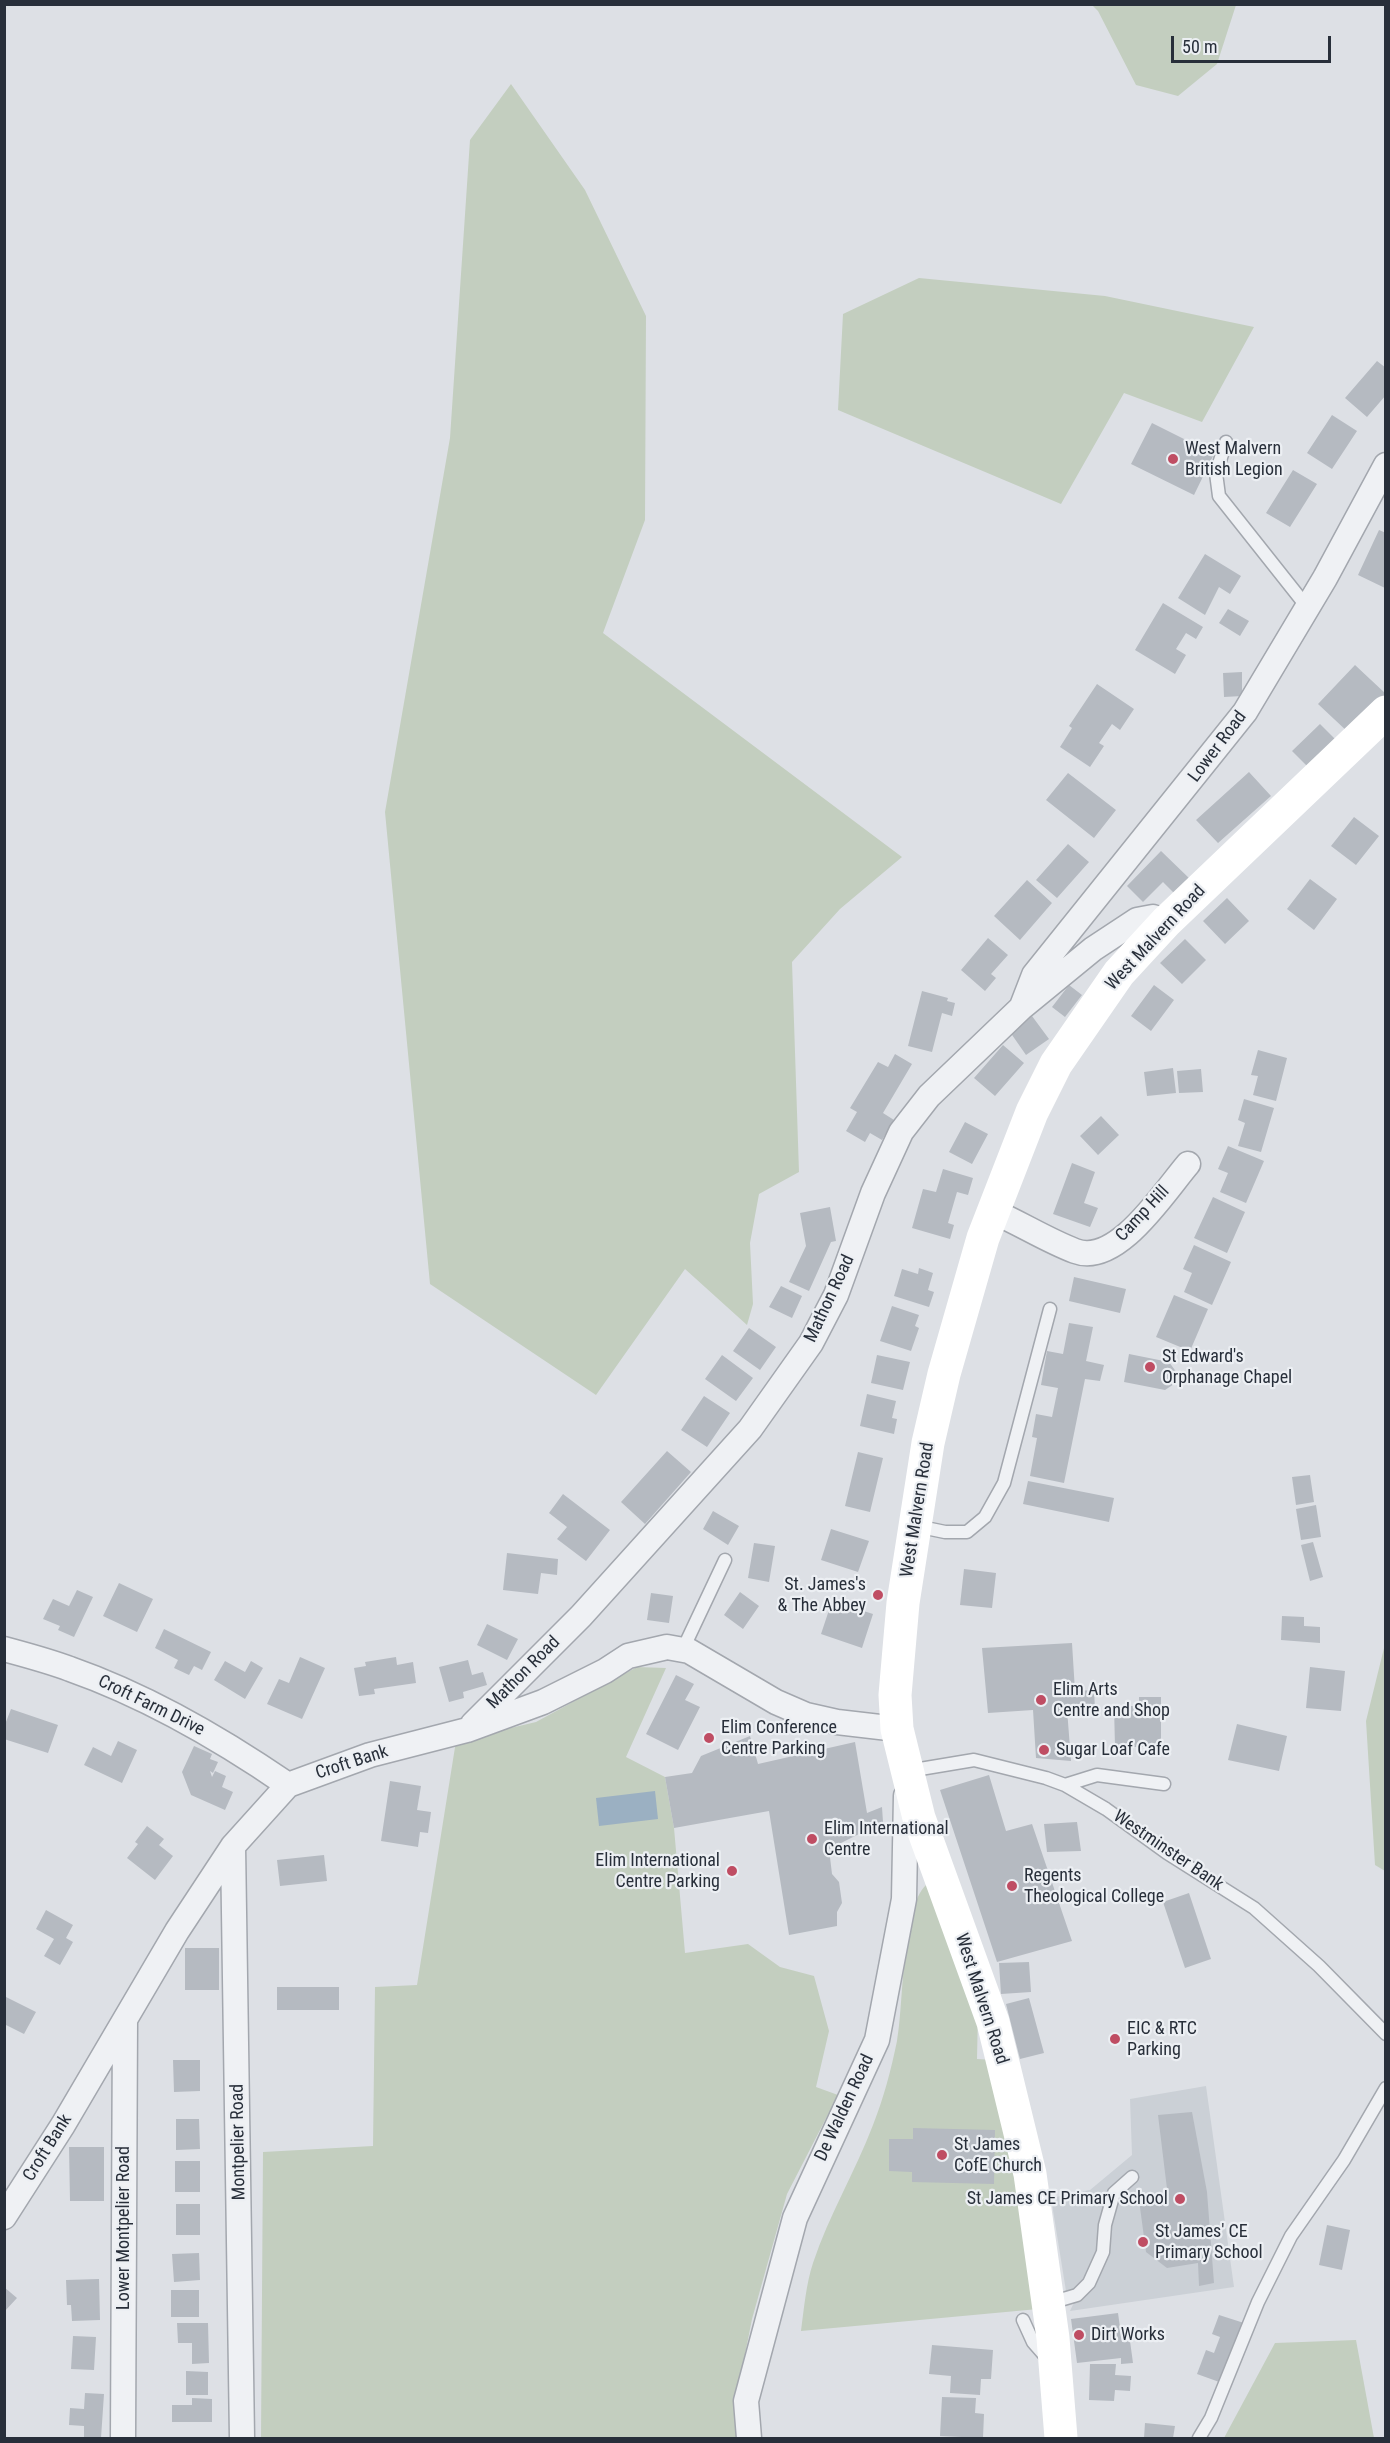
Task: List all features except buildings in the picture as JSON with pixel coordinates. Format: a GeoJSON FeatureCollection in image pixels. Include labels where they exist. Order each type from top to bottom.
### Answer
{"type":"FeatureCollection","features":[{"type":"Feature","properties":{"kind":"main road","name":"West Malvern Road"},"geometry":{"type":"LineString","coordinates":[[1061,2439],[1056,2368],[1036,2311],[1030,2174],[993,2022],[919,1818],[897,1729],[895,1695],[903,1603],[928,1443],[944,1374],[992,1211],[1032,1112],[1056,1064],[1119,973],[1166,922],[1386,712]]}},
{"type":"Feature","properties":{"kind":"street","name":"Lower Road"},"geometry":{"type":"LineString","coordinates":[[1021,1008],[1034,975],[1245,712],[1386,465]]}},
{"type":"Feature","properties":{"kind":"street","name":"Mathon Road"},"geometry":{"type":"LineString","coordinates":[[467,1730],[581,1616],[750,1429],[812,1343],[836,1294],[873,1193],[901,1132],[929,1096],[958,1065],[1021,1008],[1094,948],[1137,920],[1153,917],[1166,922]]}},
{"type":"Feature","properties":{"kind":"street","name":"Camp Hill"},"geometry":{"type":"LineString","coordinates":[[992,1211],[1076,1251],[1091,1254],[1107,1250],[1124,1238],[1188,1164]]}},
{"type":"Feature","properties":{"kind":"street","name":"Croft Bank"},"geometry":{"type":"LineString","coordinates":[[4,2217],[63,2125],[125,2018],[233,1846],[288,1785],[370,1755],[467,1730],[543,1702],[605,1671],[628,1656],[668,1647],[683,1649],[713,1663],[776,1702],[806,1715],[837,1722],[897,1729]]}},
{"type":"Feature","properties":{"kind":"street","name":"Croft Farm Drive"},"geometry":{"type":"LineString","coordinates":[[4,1649],[70,1669],[107,1684],[208,1732],[288,1785]]}},
{"type":"Feature","properties":{"kind":"street","name":"De Walden Road"},"geometry":{"type":"LineString","coordinates":[[748,2439],[746,2401],[795,2218],[877,2040],[904,1899],[907,1771]]}},
{"type":"Feature","properties":{"kind":"street","name":"Montpelier Road"},"geometry":{"type":"LineString","coordinates":[[233,1846],[242,2439]]}},
{"type":"Feature","properties":{"kind":"street","name":"Lower Montpelier Road"},"geometry":{"type":"LineString","coordinates":[[123,2439],[125,2018]]}},
{"type":"Feature","properties":{"kind":"lane"},"geometry":{"type":"LineString","coordinates":[[1226,442],[1216,473],[1219,496],[1307,607]]}},
{"type":"Feature","properties":{"kind":"lane"},"geometry":{"type":"LineString","coordinates":[[914,1525],[945,1532],[967,1532],[985,1517],[1004,1483],[1050,1309]]}},
{"type":"Feature","properties":{"kind":"lane"},"geometry":{"type":"LineString","coordinates":[[683,1649],[725,1560]]}},
{"type":"Feature","properties":{"kind":"lane","name":"Westminster Bank"},"geometry":{"type":"LineString","coordinates":[[907,1771],[974,1760],[1065,1785],[1106,1809],[1167,1853],[1254,1908],[1318,1966],[1386,2034]]}},
{"type":"Feature","properties":{"kind":"lane"},"geometry":{"type":"LineString","coordinates":[[1065,1785],[1097,1775],[1164,1784]]}},
{"type":"Feature","properties":{"kind":"lane"},"geometry":{"type":"LineString","coordinates":[[1199,2439],[1211,2418],[1258,2302],[1292,2236],[1344,2160],[1386,2088]]}},
{"type":"Feature","properties":{"kind":"lane"},"geometry":{"type":"LineString","coordinates":[[1036,2311],[1077,2295],[1089,2283],[1103,2252],[1105,2225],[1114,2193],[1132,2177]]}},
{"type":"Feature","properties":{"kind":"shaded area","name":"St James' CE Primary School"},"geometry":{"type":"Polygon","coordinates":[[[1206,2086],[1234,2287],[1070,2311],[1077,2296],[1066,2291],[1051,2198],[1090,2190],[1132,2155],[1130,2099],[1206,2086]]]}},
{"type":"Feature","properties":{"kind":"green space"},"geometry":{"type":"Polygon","coordinates":[[[1092,5],[1236,5],[1217,64],[1178,96],[1136,85],[1098,11],[1092,5]]]}},
{"type":"Feature","properties":{"kind":"green space"},"geometry":{"type":"Polygon","coordinates":[[[511,84],[585,190],[646,316],[645,520],[603,633],[902,857],[840,909],[792,962],[799,1172],[759,1194],[750,1243],[753,1304],[747,1325],[685,1269],[596,1395],[430,1284],[385,812],[450,438],[470,140],[511,84]]]}},
{"type":"Feature","properties":{"kind":"green space"},"geometry":{"type":"Polygon","coordinates":[[[919,278],[1105,296],[1254,327],[1202,422],[1124,393],[1061,504],[838,410],[843,314],[919,278]]]}},
{"type":"Feature","properties":{"kind":"green space"},"geometry":{"type":"Polygon","coordinates":[[[1385,1644],[1385,1871],[1375,1865],[1366,1721],[1385,1644]]]}},
{"type":"Feature","properties":{"kind":"green space"},"geometry":{"type":"Polygon","coordinates":[[[637,1667],[666,1668],[626,1757],[665,1777],[674,1828],[685,1953],[748,1944],[780,1967],[814,1976],[829,2031],[816,2087],[838,2095],[787,2194],[752,2319],[735,2405],[738,2438],[261,2438],[263,2152],[373,2146],[375,1987],[417,1985],[456,1741],[536,1722],[637,1667]]]}},
{"type":"Feature","properties":{"kind":"green space"},"geometry":{"type":"Polygon","coordinates":[[[926,1885],[932,1887],[978,2011],[977,2059],[993,2060],[1038,2309],[801,2331],[813,2263],[866,2142],[887,2083],[897,2041],[912,1914],[918,1897],[926,1885]]]}},
{"type":"Feature","properties":{"kind":"green space"},"geometry":{"type":"Polygon","coordinates":[[[1356,2340],[1374,2438],[1224,2438],[1275,2343],[1356,2340]]]}},
{"type":"Feature","properties":{"kind":"water"},"geometry":{"type":"Polygon","coordinates":[[[655,1791],[658,1819],[599,1826],[596,1798],[655,1791]]]}},
{"type":"Feature","properties":{"kind":"place","name":"West Malvern British Legion"},"geometry":{"type":"Point","coordinates":[1173,459]}},
{"type":"Feature","properties":{"kind":"place","name":"St Edward's Orphanage Chapel"},"geometry":{"type":"Point","coordinates":[1150,1367]}},
{"type":"Feature","properties":{"kind":"place","name":"St. James's & The Abbey"},"geometry":{"type":"Point","coordinates":[878,1595]}},
{"type":"Feature","properties":{"kind":"place","name":"Elim Arts Centre and Shop"},"geometry":{"type":"Point","coordinates":[1041,1700]}},
{"type":"Feature","properties":{"kind":"place","name":"Elim Conference Centre Parking"},"geometry":{"type":"Point","coordinates":[709,1738]}},
{"type":"Feature","properties":{"kind":"place","name":"Sugar Loaf Cafe"},"geometry":{"type":"Point","coordinates":[1044,1750]}},
{"type":"Feature","properties":{"kind":"place","name":"Elim International Centre"},"geometry":{"type":"Point","coordinates":[812,1839]}},
{"type":"Feature","properties":{"kind":"place","name":"Elim International Centre Parking"},"geometry":{"type":"Point","coordinates":[732,1871]}},
{"type":"Feature","properties":{"kind":"place","name":"Regents Theological College"},"geometry":{"type":"Point","coordinates":[1012,1886]}},
{"type":"Feature","properties":{"kind":"place","name":"EIC & RTC Parking"},"geometry":{"type":"Point","coordinates":[1115,2039]}},
{"type":"Feature","properties":{"kind":"place","name":"St James CofE Church"},"geometry":{"type":"Point","coordinates":[942,2155]}},
{"type":"Feature","properties":{"kind":"place","name":"St James CE Primary School"},"geometry":{"type":"Point","coordinates":[1180,2199]}},
{"type":"Feature","properties":{"kind":"place","name":"St James' CE Primary School"},"geometry":{"type":"Point","coordinates":[1143,2242]}},
{"type":"Feature","properties":{"kind":"place","name":"Dirt Works"},"geometry":{"type":"Point","coordinates":[1079,2335]}}]}
